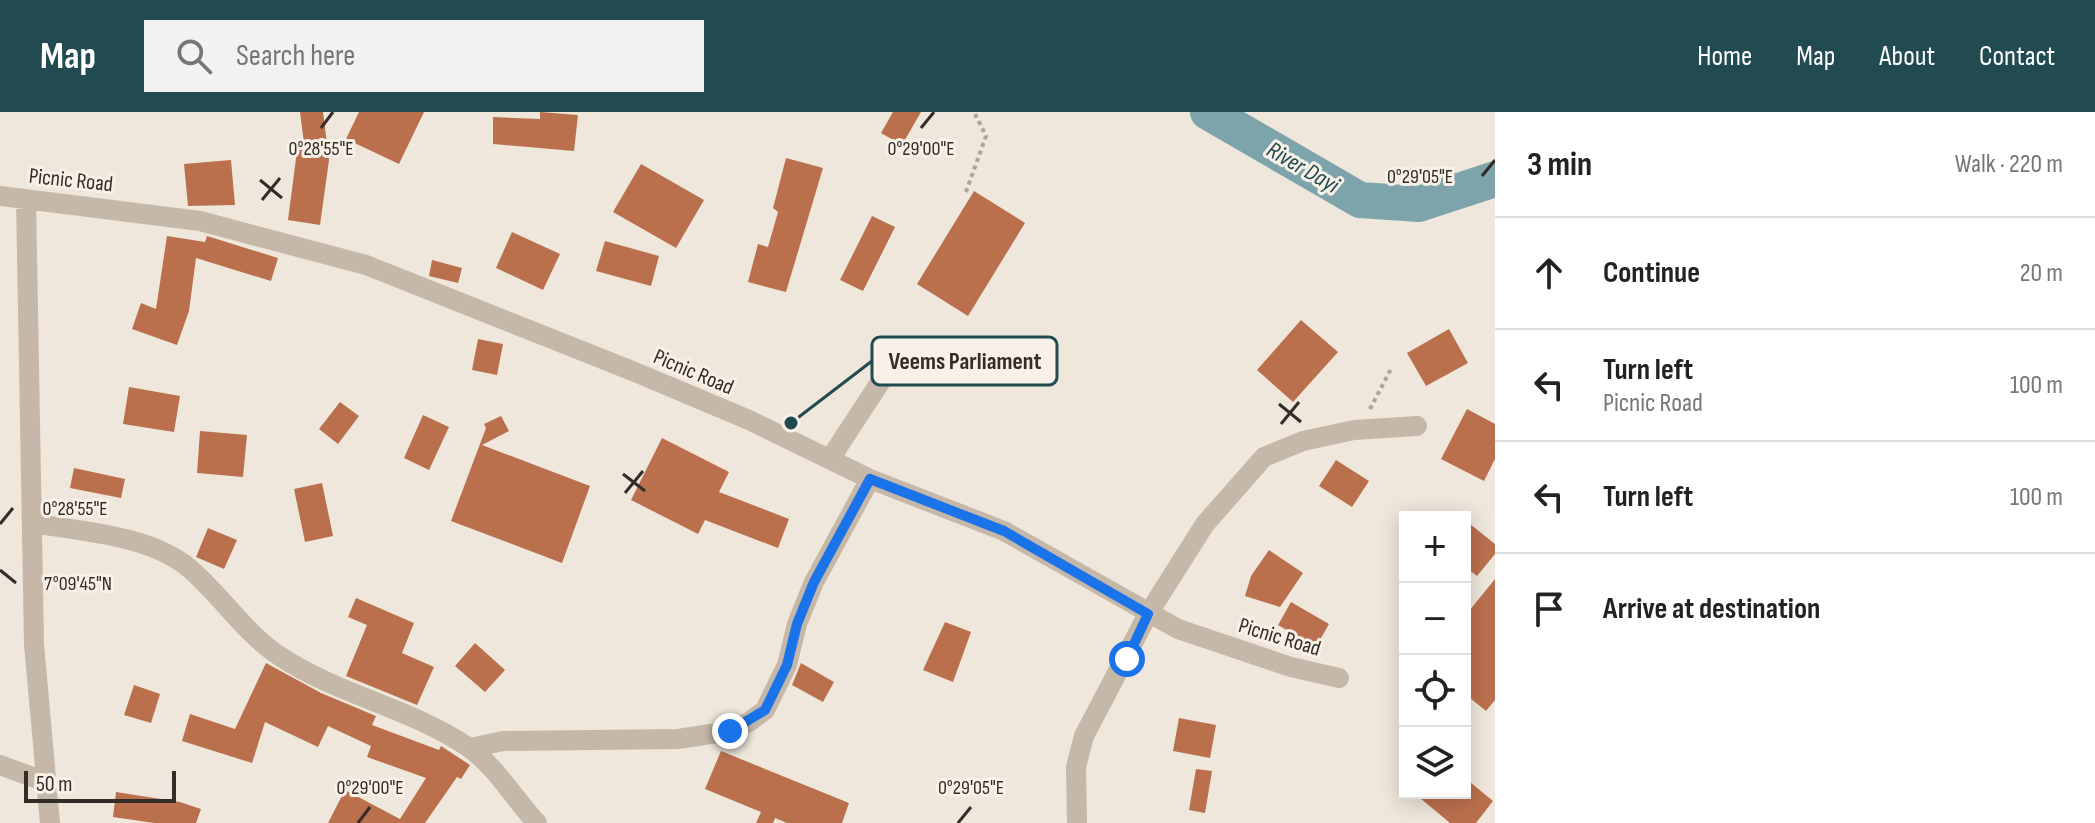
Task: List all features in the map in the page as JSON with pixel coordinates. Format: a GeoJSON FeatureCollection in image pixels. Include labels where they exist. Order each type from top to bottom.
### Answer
{"type":"FeatureCollection","features":[{"type":"Feature","properties":{"kind":"street","name":"Picnic Road"},"geometry":{"type":"LineString","coordinates":[[0,196],[200,221],[366,265],[692,396],[870,479],[1004,531],[1178,629],[1291,667],[1339,678]]}},
{"type":"Feature","properties":{"kind":"street"},"geometry":{"type":"LineString","coordinates":[[26,199],[34,644],[50,823]]}},
{"type":"Feature","properties":{"kind":"street"},"geometry":{"type":"LineString","coordinates":[[830,459],[894,361],[916,354],[949,358]]}},
{"type":"Feature","properties":{"kind":"street"},"geometry":{"type":"LineString","coordinates":[[1077,823],[1076,767],[1084,736],[1148,614],[1205,524],[1264,457],[1303,441],[1354,430],[1417,426]]}},
{"type":"Feature","properties":{"kind":"street"},"geometry":{"type":"LineString","coordinates":[[470,748],[503,741],[538,743],[621,737],[678,739],[730,731],[749,722],[765,710],[787,665],[797,624],[814,582],[870,479]]}},
{"type":"Feature","properties":{"kind":"street"},"geometry":{"type":"LineString","coordinates":[[33,523],[129,541],[170,554],[207,584],[256,638],[282,658],[429,724],[470,748],[537,823]]}},
{"type":"Feature","properties":{"kind":"street"},"geometry":{"type":"LineString","coordinates":[[0,765],[46,782]]}},
{"type":"Feature","properties":{"kind":"path"},"geometry":{"type":"LineString","coordinates":[[966,192],[986,136],[974,112]]}},
{"type":"Feature","properties":{"kind":"path"},"geometry":{"type":"LineString","coordinates":[[1372,406],[1391,369]]}},
{"type":"Feature","properties":{"kind":"building"},"geometry":{"type":"Polygon","coordinates":[[[300,112],[323,112],[329,160],[320,225],[288,220],[298,143],[304,143],[300,112]]]}},
{"type":"Feature","properties":{"kind":"building"},"geometry":{"type":"Polygon","coordinates":[[[359,112],[424,112],[399,164],[346,139],[359,112]]]}},
{"type":"Feature","properties":{"kind":"building"},"geometry":{"type":"Polygon","coordinates":[[[540,112],[578,115],[574,151],[493,144],[493,117],[540,119],[540,112]]]}},
{"type":"Feature","properties":{"kind":"building"},"geometry":{"type":"Polygon","coordinates":[[[893,112],[921,112],[902,145],[881,133],[893,112]]]}},
{"type":"Feature","properties":{"kind":"building"},"geometry":{"type":"Polygon","coordinates":[[[786,158],[823,168],[786,292],[748,282],[758,244],[768,247],[778,212],[773,208],[786,158]]]}},
{"type":"Feature","properties":{"kind":"building"},"geometry":{"type":"Polygon","coordinates":[[[231,160],[235,205],[188,206],[184,164],[231,160]]]}},
{"type":"Feature","properties":{"kind":"building"},"geometry":{"type":"Polygon","coordinates":[[[641,164],[704,200],[676,248],[613,212],[641,164]]]}},
{"type":"Feature","properties":{"kind":"building"},"geometry":{"type":"Polygon","coordinates":[[[974,191],[1025,223],[968,316],[917,284],[974,191]]]}},
{"type":"Feature","properties":{"kind":"building"},"geometry":{"type":"Polygon","coordinates":[[[872,216],[895,227],[863,291],[840,280],[872,216]]]}},
{"type":"Feature","properties":{"kind":"building"},"geometry":{"type":"Polygon","coordinates":[[[512,232],[560,254],[543,290],[496,268],[512,232]]]}},
{"type":"Feature","properties":{"kind":"building"},"geometry":{"type":"Polygon","coordinates":[[[167,236],[205,242],[207,236],[278,258],[271,281],[196,258],[189,311],[177,345],[132,329],[141,303],[156,309],[167,236]]]}},
{"type":"Feature","properties":{"kind":"building"},"geometry":{"type":"Polygon","coordinates":[[[605,241],[659,256],[651,286],[596,271],[605,241]]]}},
{"type":"Feature","properties":{"kind":"building"},"geometry":{"type":"Polygon","coordinates":[[[432,260],[462,268],[458,283],[429,276],[432,260]]]}},
{"type":"Feature","properties":{"kind":"building"},"geometry":{"type":"Polygon","coordinates":[[[1301,320],[1338,352],[1293,402],[1257,370],[1301,320]]]}},
{"type":"Feature","properties":{"kind":"building"},"geometry":{"type":"Polygon","coordinates":[[[1449,329],[1468,363],[1426,386],[1407,353],[1449,329]]]}},
{"type":"Feature","properties":{"kind":"building"},"geometry":{"type":"Polygon","coordinates":[[[478,339],[503,344],[497,375],[472,370],[478,339]]]}},
{"type":"Feature","properties":{"kind":"building"},"geometry":{"type":"Polygon","coordinates":[[[129,387],[180,396],[174,432],[123,424],[129,387]]]}},
{"type":"Feature","properties":{"kind":"building"},"geometry":{"type":"Polygon","coordinates":[[[340,402],[359,416],[338,444],[319,429],[340,402]]]}},
{"type":"Feature","properties":{"kind":"building"},"geometry":{"type":"Polygon","coordinates":[[[1467,409],[1495,424],[1495,459],[1484,481],[1441,459],[1467,409]]]}},
{"type":"Feature","properties":{"kind":"building"},"geometry":{"type":"Polygon","coordinates":[[[423,415],[449,427],[429,470],[404,458],[423,415]]]}},
{"type":"Feature","properties":{"kind":"building"},"geometry":{"type":"Polygon","coordinates":[[[501,416],[509,431],[482,445],[590,486],[562,563],[451,521],[486,428],[484,424],[501,416]]]}},
{"type":"Feature","properties":{"kind":"building"},"geometry":{"type":"Polygon","coordinates":[[[200,431],[247,435],[243,477],[197,473],[200,431]]]}},
{"type":"Feature","properties":{"kind":"building"},"geometry":{"type":"Polygon","coordinates":[[[662,438],[729,472],[719,492],[789,519],[778,548],[705,520],[698,534],[631,500],[662,438]]]}},
{"type":"Feature","properties":{"kind":"building"},"geometry":{"type":"Polygon","coordinates":[[[1336,460],[1369,481],[1352,507],[1319,486],[1336,460]]]}},
{"type":"Feature","properties":{"kind":"building"},"geometry":{"type":"Polygon","coordinates":[[[74,468],[125,479],[121,498],[70,488],[74,468]]]}},
{"type":"Feature","properties":{"kind":"building"},"geometry":{"type":"Polygon","coordinates":[[[322,483],[333,536],[305,542],[294,489],[322,483]]]}},
{"type":"Feature","properties":{"kind":"building"},"geometry":{"type":"Polygon","coordinates":[[[1471,525],[1495,544],[1495,554],[1477,576],[1471,572],[1471,525]]]}},
{"type":"Feature","properties":{"kind":"building"},"geometry":{"type":"Polygon","coordinates":[[[208,528],[237,540],[224,569],[196,557],[208,528]]]}},
{"type":"Feature","properties":{"kind":"building"},"geometry":{"type":"Polygon","coordinates":[[[1269,550],[1303,573],[1280,607],[1245,596],[1251,576],[1269,550]]]}},
{"type":"Feature","properties":{"kind":"building"},"geometry":{"type":"Polygon","coordinates":[[[1495,579],[1495,700],[1486,711],[1471,699],[1471,609],[1495,579]]]}},
{"type":"Feature","properties":{"kind":"building"},"geometry":{"type":"Polygon","coordinates":[[[356,598],[414,623],[402,653],[434,667],[417,705],[346,676],[367,625],[348,617],[356,598]]]}},
{"type":"Feature","properties":{"kind":"building"},"geometry":{"type":"Polygon","coordinates":[[[1291,602],[1329,624],[1316,647],[1278,625],[1291,602]]]}},
{"type":"Feature","properties":{"kind":"building"},"geometry":{"type":"Polygon","coordinates":[[[945,622],[971,632],[953,682],[923,670],[945,622]]]}},
{"type":"Feature","properties":{"kind":"building"},"geometry":{"type":"Polygon","coordinates":[[[475,643],[505,670],[485,692],[455,666],[475,643]]]}},
{"type":"Feature","properties":{"kind":"building"},"geometry":{"type":"Polygon","coordinates":[[[266,663],[321,693],[376,716],[372,725],[439,750],[441,746],[470,765],[461,779],[457,777],[425,823],[328,823],[345,790],[400,819],[426,778],[367,757],[371,746],[328,726],[318,747],[265,722],[252,763],[182,741],[190,714],[235,729],[266,663]]]}},
{"type":"Feature","properties":{"kind":"building"},"geometry":{"type":"Polygon","coordinates":[[[801,663],[834,682],[823,702],[792,685],[801,663]]]}},
{"type":"Feature","properties":{"kind":"building"},"geometry":{"type":"Polygon","coordinates":[[[134,685],[160,694],[151,723],[124,715],[134,685]]]}},
{"type":"Feature","properties":{"kind":"building"},"geometry":{"type":"Polygon","coordinates":[[[1179,718],[1216,725],[1210,758],[1173,751],[1179,718]]]}},
{"type":"Feature","properties":{"kind":"building"},"geometry":{"type":"Polygon","coordinates":[[[721,751],[849,803],[842,823],[787,823],[775,818],[773,823],[756,823],[761,812],[705,789],[721,751]]]}},
{"type":"Feature","properties":{"kind":"building"},"geometry":{"type":"Polygon","coordinates":[[[1196,769],[1212,771],[1205,813],[1189,810],[1196,769]]]}},
{"type":"Feature","properties":{"kind":"building"},"geometry":{"type":"Polygon","coordinates":[[[1471,783],[1493,801],[1476,823],[1450,823],[1421,799],[1471,799],[1471,783]]]}},
{"type":"Feature","properties":{"kind":"building"},"geometry":{"type":"Polygon","coordinates":[[[116,792],[180,802],[201,809],[196,823],[154,823],[113,817],[116,792]]]}},
{"type":"Feature","properties":{"kind":"waterway","name":"River Dayi"},"geometry":{"type":"LineString","coordinates":[[1208,112],[1360,200],[1419,204],[1495,179]]}},
{"type":"Feature","properties":{"kind":"place","name":"Veems Parliament"},"geometry":{"type":"Point","coordinates":[791,423]}},
{"type":"Feature","properties":{"kind":"route"},"geometry":{"type":"LineString","coordinates":[[730,731],[765,710],[787,665],[797,624],[814,582],[870,479],[1004,531],[1148,614],[1127,659]]}}]}
